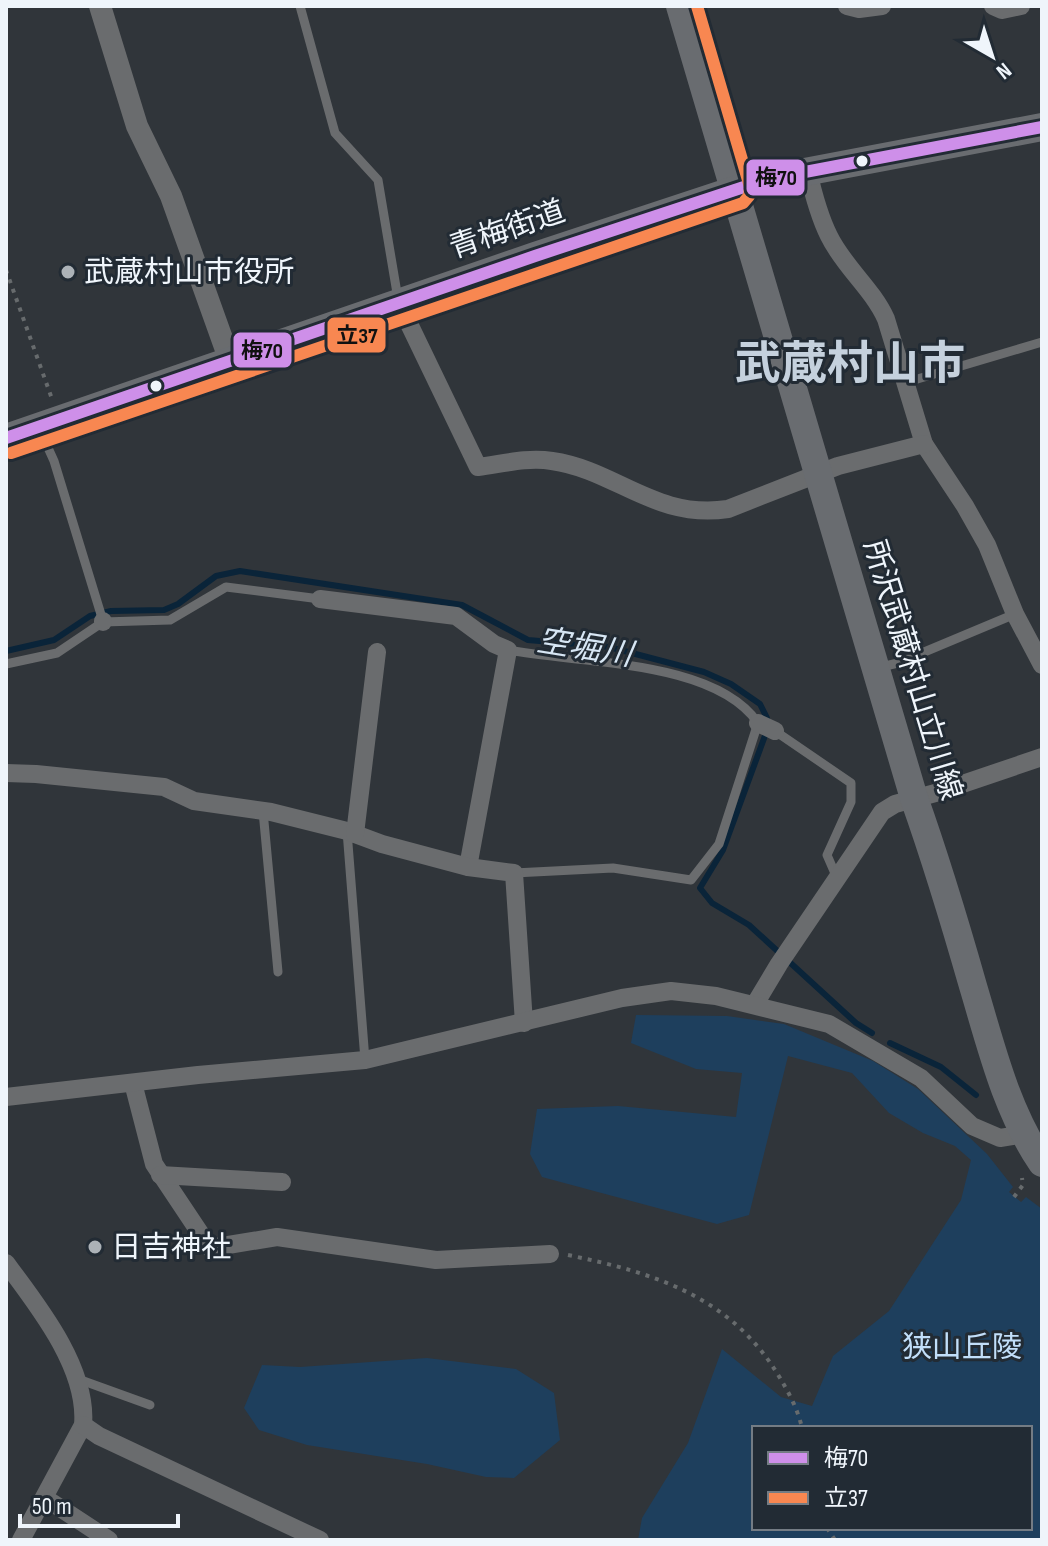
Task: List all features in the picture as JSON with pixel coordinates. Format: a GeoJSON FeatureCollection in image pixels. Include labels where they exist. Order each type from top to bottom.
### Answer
{"type":"FeatureCollection","features":[{"type":"Feature","properties":{"kind":"main road","name":"所沢武蔵村山立川線"},"geometry":{"type":"LineString","coordinates":[[680,6],[914,798],[940,874],[1001,1080],[1025,1134],[1031,1166]]}},
{"type":"Feature","properties":{"kind":"main road","name":"青梅街道"},"geometry":{"type":"LineString","coordinates":[[6,438],[734,190],[808,171],[1042,127]]}},
{"type":"Feature","properties":{"kind":"street"},"geometry":{"type":"LineString","coordinates":[[100,6],[137,126],[171,196],[230,361]]}},
{"type":"Feature","properties":{"kind":"street"},"geometry":{"type":"LineString","coordinates":[[847,6],[859,9],[882,6]]}},
{"type":"Feature","properties":{"kind":"street"},"geometry":{"type":"LineString","coordinates":[[993,6],[1002,10],[1021,6]]}},
{"type":"Feature","properties":{"kind":"street"},"geometry":{"type":"LineString","coordinates":[[808,171],[830,237],[883,312],[924,444],[987,545],[1015,614],[1042,665]]}},
{"type":"Feature","properties":{"kind":"street"},"geometry":{"type":"LineString","coordinates":[[399,303],[478,467],[533,459],[552,461],[654,502],[702,511],[728,509],[838,466],[924,444]]}},
{"type":"Feature","properties":{"kind":"street"},"geometry":{"type":"LineString","coordinates":[[320,599],[456,616],[494,644],[508,650],[468,867]]}},
{"type":"Feature","properties":{"kind":"street"},"geometry":{"type":"LineString","coordinates":[[351,832],[377,652]]}},
{"type":"Feature","properties":{"kind":"street"},"geometry":{"type":"LineString","coordinates":[[755,1004],[882,812],[895,804],[1042,757]]}},
{"type":"Feature","properties":{"kind":"street"},"geometry":{"type":"LineString","coordinates":[[6,773],[164,787],[194,801],[263,811],[351,832],[382,844],[468,867],[514,873],[524,1023]]}},
{"type":"Feature","properties":{"kind":"street"},"geometry":{"type":"LineString","coordinates":[[6,1097],[365,1060],[622,998],[671,991],[755,1004],[829,1024],[921,1078],[972,1126],[988,1135],[1000,1138],[1025,1134]]}},
{"type":"Feature","properties":{"kind":"street"},"geometry":{"type":"LineString","coordinates":[[133,1083],[154,1164],[210,1248],[277,1237],[436,1260],[550,1254]]}},
{"type":"Feature","properties":{"kind":"street"},"geometry":{"type":"LineString","coordinates":[[160,1175],[282,1182]]}},
{"type":"Feature","properties":{"kind":"street"},"geometry":{"type":"LineString","coordinates":[[6,1263],[33,1299],[77,1379],[85,1406],[83,1425],[21,1540]]}},
{"type":"Feature","properties":{"kind":"street"},"geometry":{"type":"LineString","coordinates":[[83,1425],[99,1436],[320,1540]]}},
{"type":"Feature","properties":{"kind":"street"},"geometry":{"type":"LineString","coordinates":[[45,1498],[109,1540]]}},
{"type":"Feature","properties":{"kind":"lane"},"geometry":{"type":"LineString","coordinates":[[300,6],[335,133],[378,180],[399,303]]}},
{"type":"Feature","properties":{"kind":"lane"},"geometry":{"type":"LineString","coordinates":[[904,383],[1042,342]]}},
{"type":"Feature","properties":{"kind":"lane"},"geometry":{"type":"LineString","coordinates":[[49,423],[54,461],[101,616]]}},
{"type":"Feature","properties":{"kind":"lane"},"geometry":{"type":"LineString","coordinates":[[6,664],[57,653],[101,616],[170,620],[226,587],[320,599]]}},
{"type":"Feature","properties":{"kind":"lane"},"geometry":{"type":"LineString","coordinates":[[877,668],[898,663],[1015,614]]}},
{"type":"Feature","properties":{"kind":"lane"},"geometry":{"type":"LineString","coordinates":[[508,650],[595,660],[701,681],[747,708],[767,727],[851,783],[851,802],[827,855],[837,878]]}},
{"type":"Feature","properties":{"kind":"lane"},"geometry":{"type":"LineString","coordinates":[[514,873],[613,868],[691,880],[719,844],[767,727]]}},
{"type":"Feature","properties":{"kind":"lane"},"geometry":{"type":"LineString","coordinates":[[263,811],[278,972]]}},
{"type":"Feature","properties":{"kind":"lane"},"geometry":{"type":"LineString","coordinates":[[351,832],[365,1060]]}},
{"type":"Feature","properties":{"kind":"lane"},"geometry":{"type":"LineString","coordinates":[[77,1379],[150,1405]]}},
{"type":"Feature","properties":{"kind":"path"},"geometry":{"type":"LineString","coordinates":[[6,270],[49,423]]}},
{"type":"Feature","properties":{"kind":"path"},"geometry":{"type":"LineString","coordinates":[[1014,1197],[1031,1166]]}},
{"type":"Feature","properties":{"kind":"path"},"geometry":{"type":"LineString","coordinates":[[550,1254],[617,1265],[662,1281],[726,1314],[767,1357],[789,1395],[801,1426]]}},
{"type":"Feature","properties":{"kind":"green space","name":"狭山丘陵"},"geometry":{"type":"Polygon","coordinates":[[[636,1015],[727,1016],[784,1024],[873,1061],[918,1089],[987,1154],[1013,1187],[1009,1192],[1021,1202],[1026,1197],[1042,1209],[1042,1540],[638,1540],[642,1518],[688,1443],[722,1349],[781,1397],[812,1406],[833,1356],[889,1311],[961,1200],[971,1160],[955,1146],[923,1133],[889,1113],[852,1073],[788,1056],[749,1215],[717,1224],[542,1177],[530,1154],[537,1109],[618,1106],[736,1117],[742,1073],[696,1069],[631,1043],[636,1015]]]}},
{"type":"Feature","properties":{"kind":"green space"},"geometry":{"type":"Polygon","coordinates":[[[427,1358],[516,1369],[554,1393],[560,1440],[514,1478],[486,1477],[427,1464],[307,1445],[259,1430],[244,1408],[262,1365],[300,1367],[427,1358]]]}},
{"type":"Feature","properties":{"kind":"waterway","name":"空堀川"},"geometry":{"type":"LineString","coordinates":[[6,651],[54,640],[90,616],[111,611],[164,610],[178,604],[216,576],[240,571],[462,605],[528,640],[609,647],[704,672],[731,684],[760,704],[767,718],[766,733],[723,850],[700,888],[712,903],[749,925],[856,1023],[872,1033]]}},
{"type":"Feature","properties":{"kind":"waterway","name":"空堀川"},"geometry":{"type":"LineString","coordinates":[[890,1043],[941,1067],[976,1095]]}},
{"type":"Feature","properties":{"kind":"transit line","name":"立37"},"geometry":{"type":"LineString","coordinates":[[11,453],[743,203],[749,196],[750,187],[697,6]]}},
{"type":"Feature","properties":{"kind":"transit line","name":"梅70"},"geometry":{"type":"LineString","coordinates":[[6,438],[768,179],[1042,127]]}},
{"type":"Feature","properties":{"kind":"place","name":"武蔵村山市役所"},"geometry":{"type":"Point","coordinates":[68,272]}},
{"type":"Feature","properties":{"kind":"place","name":"日吉神社"},"geometry":{"type":"Point","coordinates":[95,1247]}},
{"type":"Feature","properties":{"kind":"district","name":"武蔵村山市"},"geometry":{"type":"Point","coordinates":[850,363]}}]}
